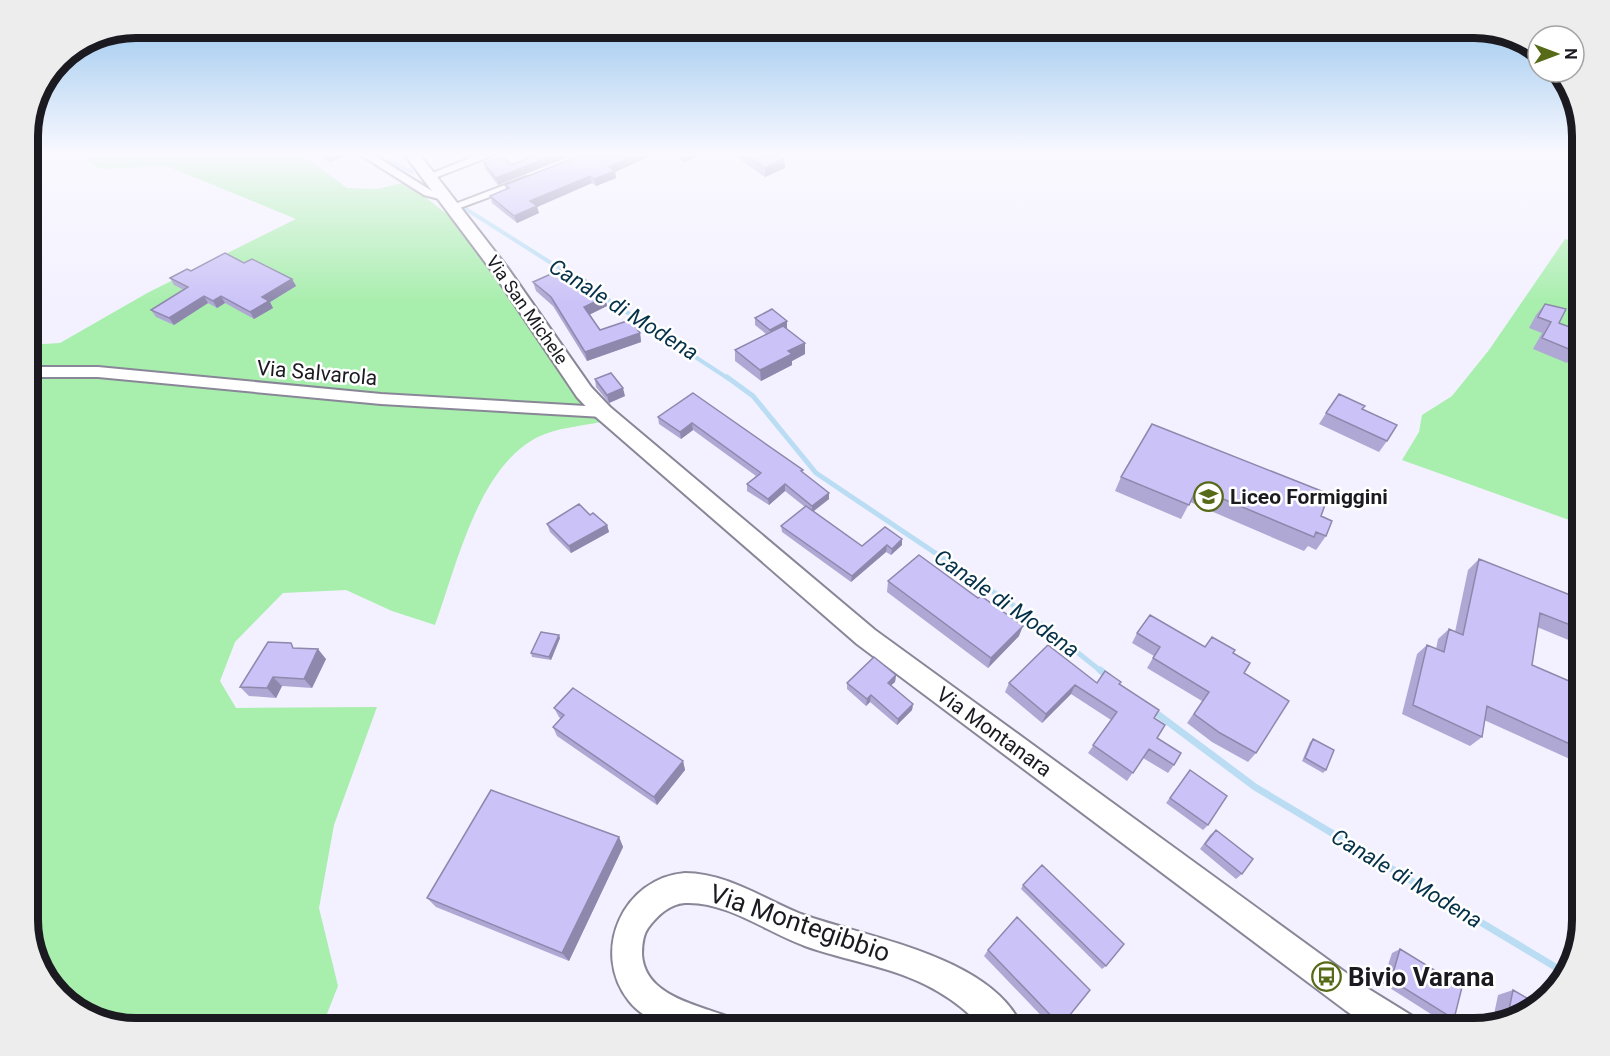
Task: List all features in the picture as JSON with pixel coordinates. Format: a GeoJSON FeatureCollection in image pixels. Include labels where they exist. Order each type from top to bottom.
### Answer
{"type":"FeatureCollection","features":[{"type":"Feature","properties":{"kind":"main road","name":"Via San Michele"},"geometry":{"type":"LineString","coordinates":[[450,204],[501,271],[584,392],[603,412]]}},
{"type":"Feature","properties":{"kind":"main road","name":"Via Montanara"},"geometry":{"type":"LineString","coordinates":[[603,412],[866,638],[1356,999],[1385,1018]]}},
{"type":"Feature","properties":{"kind":"main road","name":"Via Montegibbio"},"geometry":{"type":"LineString","coordinates":[[688,1018],[664,1009],[640,989],[630,973],[626,947],[635,919],[645,907],[670,891],[697,888],[711,891],[803,930],[915,962],[960,986],[995,1018]]}},
{"type":"Feature","properties":{"kind":"street","name":"Via Salvarola"},"geometry":{"type":"LineString","coordinates":[[38,372],[98,372],[381,399],[603,412]]}},
{"type":"Feature","properties":{"kind":"green space"},"geometry":{"type":"Polygon","coordinates":[[[260,204],[434,204],[449,216],[548,350],[571,390],[601,422],[561,429],[538,437],[517,451],[500,471],[472,520],[435,625],[392,611],[346,590],[283,593],[235,642],[220,681],[236,708],[377,707],[334,825],[319,908],[338,986],[325,1018],[123,1018],[98,1011],[81,1002],[62,985],[45,958],[38,927],[38,344],[60,343],[149,292],[296,219],[260,204]]]}},
{"type":"Feature","properties":{"kind":"green space"},"geometry":{"type":"Polygon","coordinates":[[[1565,239],[1572,241],[1572,521],[1402,460],[1419,432],[1422,415],[1452,396],[1489,350],[1565,239]]]}},
{"type":"Feature","properties":{"kind":"building"},"geometry":{"type":"Polygon","coordinates":[[[500,204],[537,206],[514,216],[500,204]]]}},
{"type":"Feature","properties":{"kind":"building"},"geometry":{"type":"Polygon","coordinates":[[[225,253],[244,263],[252,259],[292,279],[262,297],[269,301],[250,312],[221,296],[213,301],[204,296],[169,318],[151,310],[188,287],[170,278],[187,269],[191,271],[225,253]]]}},
{"type":"Feature","properties":{"kind":"building"},"geometry":{"type":"Polygon","coordinates":[[[560,270],[573,281],[582,277],[605,297],[584,307],[600,330],[630,320],[640,333],[585,352],[551,297],[533,282],[560,270]]]}},
{"type":"Feature","properties":{"kind":"building"},"geometry":{"type":"Polygon","coordinates":[[[1545,304],[1566,309],[1559,323],[1572,328],[1572,350],[1542,338],[1551,322],[1538,317],[1545,304]]]}},
{"type":"Feature","properties":{"kind":"building"},"geometry":{"type":"Polygon","coordinates":[[[772,309],[787,321],[770,330],[755,318],[772,309]]]}},
{"type":"Feature","properties":{"kind":"building"},"geometry":{"type":"Polygon","coordinates":[[[783,326],[805,343],[788,351],[792,354],[760,370],[735,350],[783,326]]]}},
{"type":"Feature","properties":{"kind":"building"},"geometry":{"type":"Polygon","coordinates":[[[611,373],[623,388],[607,395],[595,379],[611,373]]]}},
{"type":"Feature","properties":{"kind":"building"},"geometry":{"type":"Polygon","coordinates":[[[693,393],[803,470],[801,471],[829,493],[812,506],[785,484],[768,499],[747,484],[761,473],[692,423],[680,432],[658,417],[693,393]]]}},
{"type":"Feature","properties":{"kind":"building"},"geometry":{"type":"Polygon","coordinates":[[[1339,394],[1365,406],[1362,409],[1397,425],[1387,441],[1326,413],[1339,394]]]}},
{"type":"Feature","properties":{"kind":"building","name":"Liceo Formiggini"},"geometry":{"type":"Polygon","coordinates":[[[1152,424],[1329,494],[1321,516],[1332,521],[1326,536],[1316,532],[1314,537],[1197,488],[1189,505],[1121,477],[1152,424]]]}},
{"type":"Feature","properties":{"kind":"building"},"geometry":{"type":"Polygon","coordinates":[[[579,504],[590,515],[593,513],[607,525],[569,546],[547,524],[579,504]]]}},
{"type":"Feature","properties":{"kind":"building"},"geometry":{"type":"Polygon","coordinates":[[[806,506],[862,546],[885,527],[902,539],[892,549],[887,545],[852,576],[781,526],[806,506]]]}},
{"type":"Feature","properties":{"kind":"building"},"geometry":{"type":"Polygon","coordinates":[[[919,555],[978,598],[981,596],[1023,626],[991,658],[888,581],[919,555]]]}},
{"type":"Feature","properties":{"kind":"building"},"geometry":{"type":"Polygon","coordinates":[[[1479,559],[1572,596],[1572,626],[1540,613],[1532,665],[1572,682],[1572,745],[1487,706],[1482,737],[1413,705],[1427,645],[1444,652],[1449,629],[1463,635],[1479,559]]]}},
{"type":"Feature","properties":{"kind":"building"},"geometry":{"type":"Polygon","coordinates":[[[1150,615],[1205,647],[1212,637],[1235,650],[1233,653],[1250,663],[1244,673],[1289,701],[1256,753],[1220,733],[1194,714],[1209,692],[1153,658],[1160,647],[1137,633],[1150,615]]]}},
{"type":"Feature","properties":{"kind":"building"},"geometry":{"type":"Polygon","coordinates":[[[541,632],[559,635],[549,657],[531,653],[541,632]]]}},
{"type":"Feature","properties":{"kind":"building"},"geometry":{"type":"Polygon","coordinates":[[[268,642],[291,643],[293,648],[318,649],[304,679],[273,677],[267,688],[240,687],[268,642]]]}},
{"type":"Feature","properties":{"kind":"building"},"geometry":{"type":"Polygon","coordinates":[[[1048,645],[1097,683],[1105,671],[1121,682],[1119,684],[1159,710],[1154,718],[1165,725],[1157,738],[1181,753],[1174,765],[1149,749],[1133,773],[1093,745],[1117,712],[1075,685],[1046,714],[1009,683],[1048,645]]]}},
{"type":"Feature","properties":{"kind":"building"},"geometry":{"type":"Polygon","coordinates":[[[874,657],[896,675],[888,683],[913,704],[898,719],[871,695],[867,699],[847,683],[874,657]]]}},
{"type":"Feature","properties":{"kind":"building"},"geometry":{"type":"Polygon","coordinates":[[[573,688],[683,761],[654,797],[553,727],[564,715],[554,708],[573,688]]]}},
{"type":"Feature","properties":{"kind":"building"},"geometry":{"type":"Polygon","coordinates":[[[1313,739],[1334,750],[1326,770],[1305,758],[1313,739]]]}},
{"type":"Feature","properties":{"kind":"building"},"geometry":{"type":"Polygon","coordinates":[[[1190,770],[1227,796],[1208,825],[1170,798],[1190,770]]]}},
{"type":"Feature","properties":{"kind":"building"},"geometry":{"type":"Polygon","coordinates":[[[491,790],[619,837],[562,953],[427,898],[491,790]]]}},
{"type":"Feature","properties":{"kind":"building"},"geometry":{"type":"Polygon","coordinates":[[[1216,830],[1253,859],[1242,874],[1205,844],[1216,830]]]}},
{"type":"Feature","properties":{"kind":"building"},"geometry":{"type":"Polygon","coordinates":[[[1042,865],[1124,944],[1106,966],[1023,885],[1042,865]]]}},
{"type":"Feature","properties":{"kind":"building"},"geometry":{"type":"Polygon","coordinates":[[[1017,917],[1090,990],[1067,1018],[1053,1018],[988,950],[1017,917]]]}},
{"type":"Feature","properties":{"kind":"building"},"geometry":{"type":"Polygon","coordinates":[[[1400,949],[1462,987],[1454,1018],[1452,1018],[1391,980],[1400,949]]]}},
{"type":"Feature","properties":{"kind":"building"},"geometry":{"type":"Polygon","coordinates":[[[1513,990],[1531,1000],[1512,1011],[1509,1012],[1513,990]]]}},
{"type":"Feature","properties":{"kind":"waterway","name":"Canale di Modena"},"geometry":{"type":"LineString","coordinates":[[466,209],[581,282]]}},
{"type":"Feature","properties":{"kind":"waterway","name":"Canale di Modena"},"geometry":{"type":"LineString","coordinates":[[599,294],[729,379]]}},
{"type":"Feature","properties":{"kind":"waterway","name":"Canale di Modena"},"geometry":{"type":"LineString","coordinates":[[727,377],[753,396],[816,473],[1047,628],[1102,672]]}},
{"type":"Feature","properties":{"kind":"waterway","name":"Canale di Modena"},"geometry":{"type":"LineString","coordinates":[[1100,670],[1109,677]]}},
{"type":"Feature","properties":{"kind":"waterway","name":"Canale di Modena"},"geometry":{"type":"LineString","coordinates":[[1152,710],[1255,787],[1559,969]]}},
{"type":"Feature","properties":{"kind":"place","name":"Liceo Formiggini"},"geometry":{"type":"Point","coordinates":[1209,497]}},
{"type":"Feature","properties":{"kind":"place","name":"Bivio Varana"},"geometry":{"type":"Point","coordinates":[1327,977]}}]}
